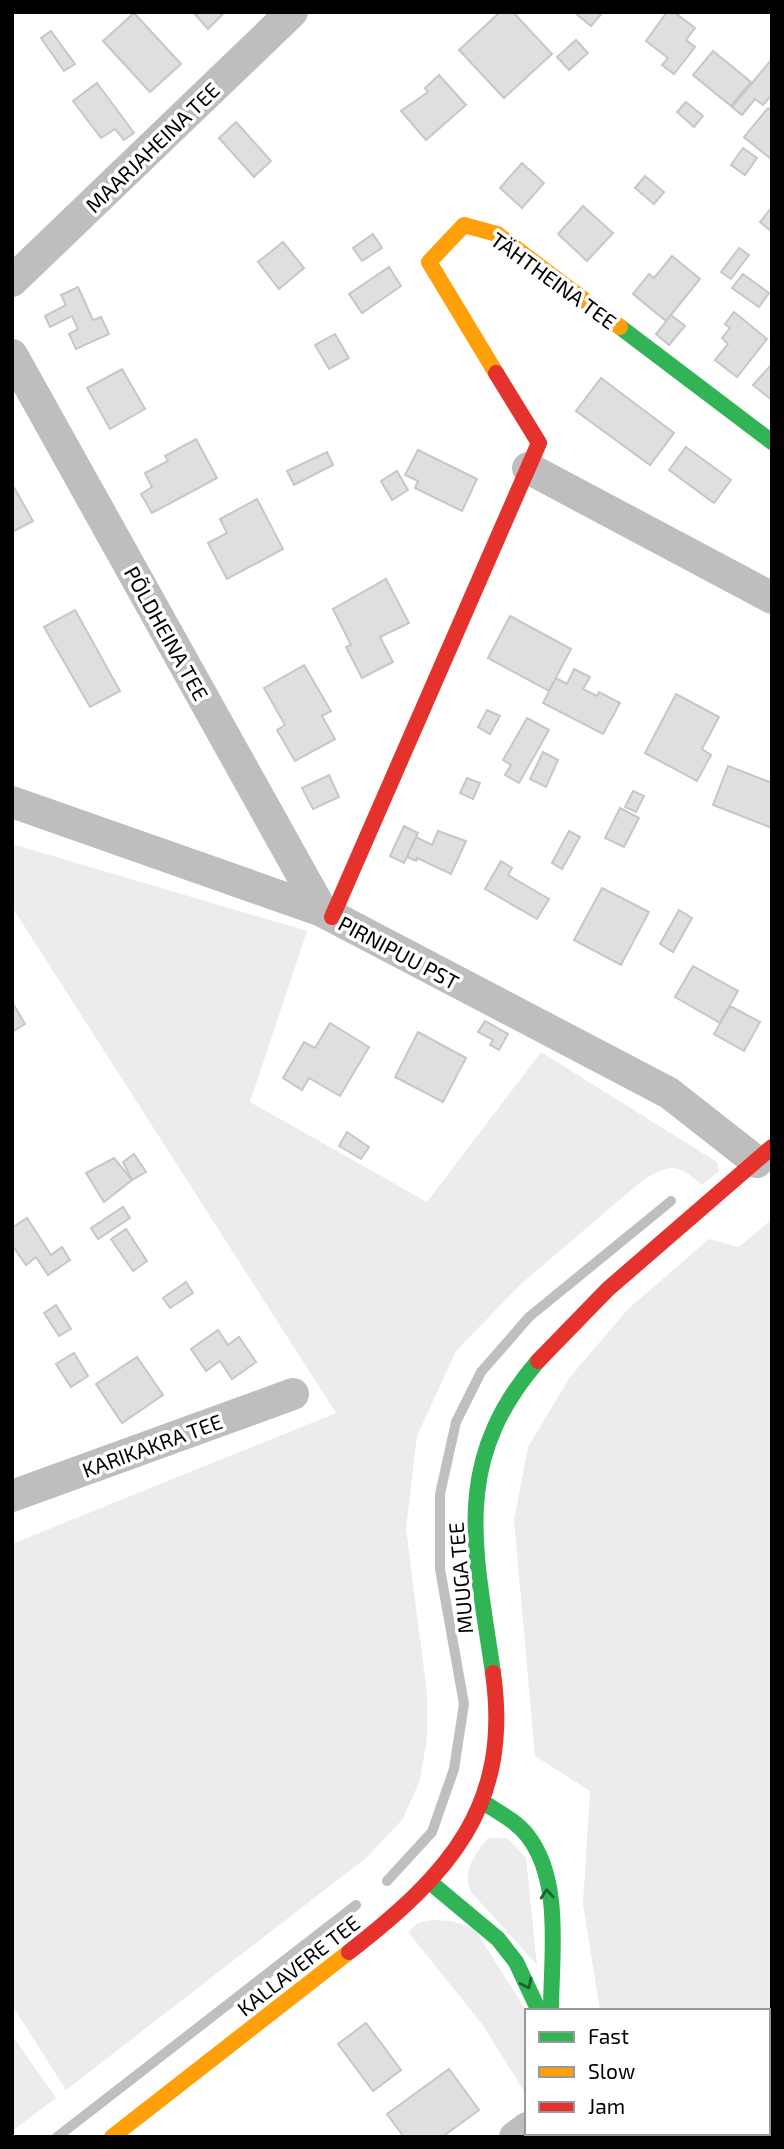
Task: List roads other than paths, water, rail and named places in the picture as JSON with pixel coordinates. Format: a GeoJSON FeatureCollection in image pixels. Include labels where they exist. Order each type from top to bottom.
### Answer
{"type":"FeatureCollection","features":[{"type":"Feature","properties":{"kind":"street","name":"MAARJAHEINA TEE"},"geometry":{"type":"LineString","coordinates":[[12,281],[292,12]]}},
{"type":"Feature","properties":{"kind":"street","name":"TÄHTHEINA TEE"},"geometry":{"type":"LineString","coordinates":[[327,914],[539,443],[429,262],[464,225],[497,234],[772,442]]}},
{"type":"Feature","properties":{"kind":"street","name":"PÕLDHEINA TEE"},"geometry":{"type":"LineString","coordinates":[[12,355],[327,914]]}},
{"type":"Feature","properties":{"kind":"street"},"geometry":{"type":"LineString","coordinates":[[528,468],[772,598]]}},
{"type":"Feature","properties":{"kind":"street","name":"PIRNIPUU PST"},"geometry":{"type":"LineString","coordinates":[[12,802],[327,914],[668,1093],[764,1154]]}},
{"type":"Feature","properties":{"kind":"street","name":"MUUGA TEE"},"geometry":{"type":"LineString","coordinates":[[483,1802],[494,1758],[497,1713],[477,1569],[474,1516],[481,1464],[497,1426],[512,1395],[533,1364],[578,1315],[764,1154]]}},
{"type":"Feature","properties":{"kind":"street","name":"KARIKAKRA TEE"},"geometry":{"type":"LineString","coordinates":[[12,1496],[293,1394]]}},
{"type":"Feature","properties":{"kind":"street"},"geometry":{"type":"LineString","coordinates":[[483,1802],[528,1836],[541,1859],[548,1888],[551,2009]]}},
{"type":"Feature","properties":{"kind":"street","name":"KALLAVERE TEE"},"geometry":{"type":"LineString","coordinates":[[112,2137],[390,1920],[431,1882],[469,1833],[483,1802]]}},
{"type":"Feature","properties":{"kind":"street"},"geometry":{"type":"LineString","coordinates":[[431,1882],[498,1939],[516,1962],[539,2009]]}},
{"type":"Feature","properties":{"kind":"waterway"},"geometry":{"type":"LineString","coordinates":[[387,1881],[432,1832],[454,1769],[464,1704],[440,1569],[440,1494],[456,1422],[481,1372],[529,1317],[671,1201]]}},
{"type":"Feature","properties":{"kind":"waterway"},"geometry":{"type":"LineString","coordinates":[[57,2137],[356,1905]]}}]}
